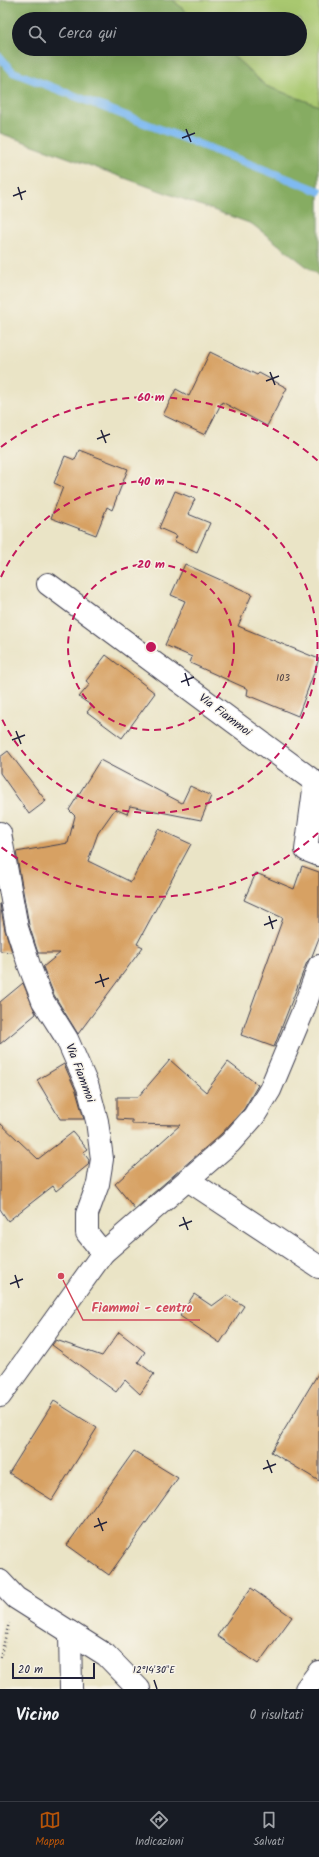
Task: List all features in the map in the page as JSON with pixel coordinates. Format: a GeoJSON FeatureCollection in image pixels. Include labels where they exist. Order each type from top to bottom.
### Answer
{"type":"FeatureCollection","features":[{"type":"Feature","properties":{"kind":"street","name":"Via Fiammoi"},"geometry":{"type":"LineString","coordinates":[[48,584],[315,782],[306,850],[319,855]]}},
{"type":"Feature","properties":{"kind":"street","name":"Via Fiammoi"},"geometry":{"type":"LineString","coordinates":[[0,833],[17,928],[28,965],[43,1001],[67,1039],[88,1087],[98,1121],[102,1159],[98,1184],[87,1214],[87,1233],[103,1253]]}},
{"type":"Feature","properties":{"kind":"street"},"geometry":{"type":"LineString","coordinates":[[0,1396],[103,1253],[230,1143],[254,1116],[270,1090],[303,1011],[319,966]]}},
{"type":"Feature","properties":{"kind":"street"},"geometry":{"type":"LineString","coordinates":[[188,1180],[319,1267]]}},
{"type":"Feature","properties":{"kind":"street"},"geometry":{"type":"LineString","coordinates":[[0,1581],[16,1598],[106,1655],[139,1689]]}},
{"type":"Feature","properties":{"kind":"street"},"geometry":{"type":"LineString","coordinates":[[70,1632],[71,1689]]}},
{"type":"Feature","properties":{"kind":"street"},"geometry":{"type":"LineString","coordinates":[[306,1689],[319,1672]]}},
{"type":"Feature","properties":{"kind":"path"},"geometry":{"type":"LineString","coordinates":[[0,1658],[16,1598]]}},
{"type":"Feature","properties":{"kind":"green space"},"geometry":{"type":"Polygon","coordinates":[[[0,0],[173,0],[186,12],[12,12],[12,56],[234,56],[266,86],[319,106],[319,276],[252,224],[0,133],[0,0]]]}},
{"type":"Feature","properties":{"kind":"green space"},"geometry":{"type":"Polygon","coordinates":[[[173,0],[319,0],[319,106],[266,86],[234,56],[307,56],[307,12],[186,12],[173,0]]]}},
{"type":"Feature","properties":{"kind":"building"},"geometry":{"type":"Polygon","coordinates":[[[210,352],[257,375],[259,373],[287,388],[267,426],[222,402],[205,435],[163,415],[176,389],[189,396],[210,352]]]}},
{"type":"Feature","properties":{"kind":"building"},"geometry":{"type":"Polygon","coordinates":[[[79,450],[128,469],[112,510],[107,507],[96,535],[51,518],[63,487],[54,483],[65,456],[75,460],[79,450]]]}},
{"type":"Feature","properties":{"kind":"building"},"geometry":{"type":"Polygon","coordinates":[[[175,491],[195,499],[188,514],[210,523],[197,552],[174,541],[177,536],[159,528],[175,491]]]}},
{"type":"Feature","properties":{"kind":"building"},"geometry":{"type":"Polygon","coordinates":[[[185,564],[252,594],[238,626],[319,659],[298,716],[247,695],[248,689],[190,663],[192,657],[165,645],[185,601],[171,595],[185,564]]]}},
{"type":"Feature","properties":{"kind":"building"},"geometry":{"type":"Polygon","coordinates":[[[106,655],[155,693],[122,738],[87,712],[92,706],[79,697],[90,684],[86,681],[106,655]]]}},
{"type":"Feature","properties":{"kind":"building"},"geometry":{"type":"Polygon","coordinates":[[[8,751],[46,801],[29,814],[0,773],[0,757],[8,751]]]}},
{"type":"Feature","properties":{"kind":"building"},"geometry":{"type":"Polygon","coordinates":[[[100,760],[182,803],[190,786],[211,796],[201,820],[130,806],[127,814],[115,809],[98,833],[88,861],[131,882],[158,829],[191,844],[137,944],[143,947],[78,1034],[54,995],[43,967],[60,953],[38,953],[29,925],[16,852],[68,843],[75,816],[69,810],[100,760]]]}},
{"type":"Feature","properties":{"kind":"building"},"geometry":{"type":"Polygon","coordinates":[[[302,866],[319,872],[319,938],[312,956],[307,962],[274,1047],[241,1035],[283,918],[244,900],[256,873],[294,889],[302,866]]]}},
{"type":"Feature","properties":{"kind":"building"},"geometry":{"type":"Polygon","coordinates":[[[0,904],[5,930],[12,952],[0,951],[0,904]]]}},
{"type":"Feature","properties":{"kind":"building"},"geometry":{"type":"Polygon","coordinates":[[[23,983],[36,1014],[0,1044],[0,1002],[23,983]]]}},
{"type":"Feature","properties":{"kind":"building"},"geometry":{"type":"Polygon","coordinates":[[[170,1060],[206,1092],[228,1062],[258,1085],[244,1109],[221,1134],[135,1209],[115,1184],[180,1125],[132,1124],[132,1120],[117,1119],[117,1097],[138,1097],[170,1060]]]}},
{"type":"Feature","properties":{"kind":"building"},"geometry":{"type":"Polygon","coordinates":[[[64,1064],[76,1091],[84,1119],[60,1119],[37,1080],[64,1064]]]}},
{"type":"Feature","properties":{"kind":"building"},"geometry":{"type":"Polygon","coordinates":[[[0,1123],[38,1159],[73,1132],[87,1149],[83,1152],[89,1160],[88,1165],[56,1191],[53,1186],[8,1221],[0,1209],[0,1123]]]}},
{"type":"Feature","properties":{"kind":"building"},"geometry":{"type":"Polygon","coordinates":[[[194,1294],[212,1306],[227,1295],[244,1306],[220,1343],[180,1316],[194,1294]]]}},
{"type":"Feature","properties":{"kind":"building"},"geometry":{"type":"Polygon","coordinates":[[[119,1332],[145,1352],[138,1362],[154,1374],[140,1394],[125,1380],[116,1392],[52,1345],[56,1340],[102,1356],[119,1332]]]}},
{"type":"Feature","properties":{"kind":"building"},"geometry":{"type":"Polygon","coordinates":[[[319,1372],[319,1481],[271,1452],[319,1372]]]}},
{"type":"Feature","properties":{"kind":"building"},"geometry":{"type":"Polygon","coordinates":[[[54,1401],[97,1428],[52,1500],[9,1473],[54,1401]]]}},
{"type":"Feature","properties":{"kind":"building"},"geometry":{"type":"Polygon","coordinates":[[[134,1451],[178,1478],[109,1575],[67,1545],[134,1451]]]}},
{"type":"Feature","properties":{"kind":"building"},"geometry":{"type":"Polygon","coordinates":[[[251,1588],[292,1617],[258,1664],[217,1636],[251,1588]]]}},
{"type":"Feature","properties":{"kind":"waterway"},"geometry":{"type":"LineString","coordinates":[[0,57],[13,72],[319,191]]}},
{"type":"Feature","properties":{"kind":"place","name":"Fiammoi - centro"},"geometry":{"type":"Point","coordinates":[61,1276]}}]}
